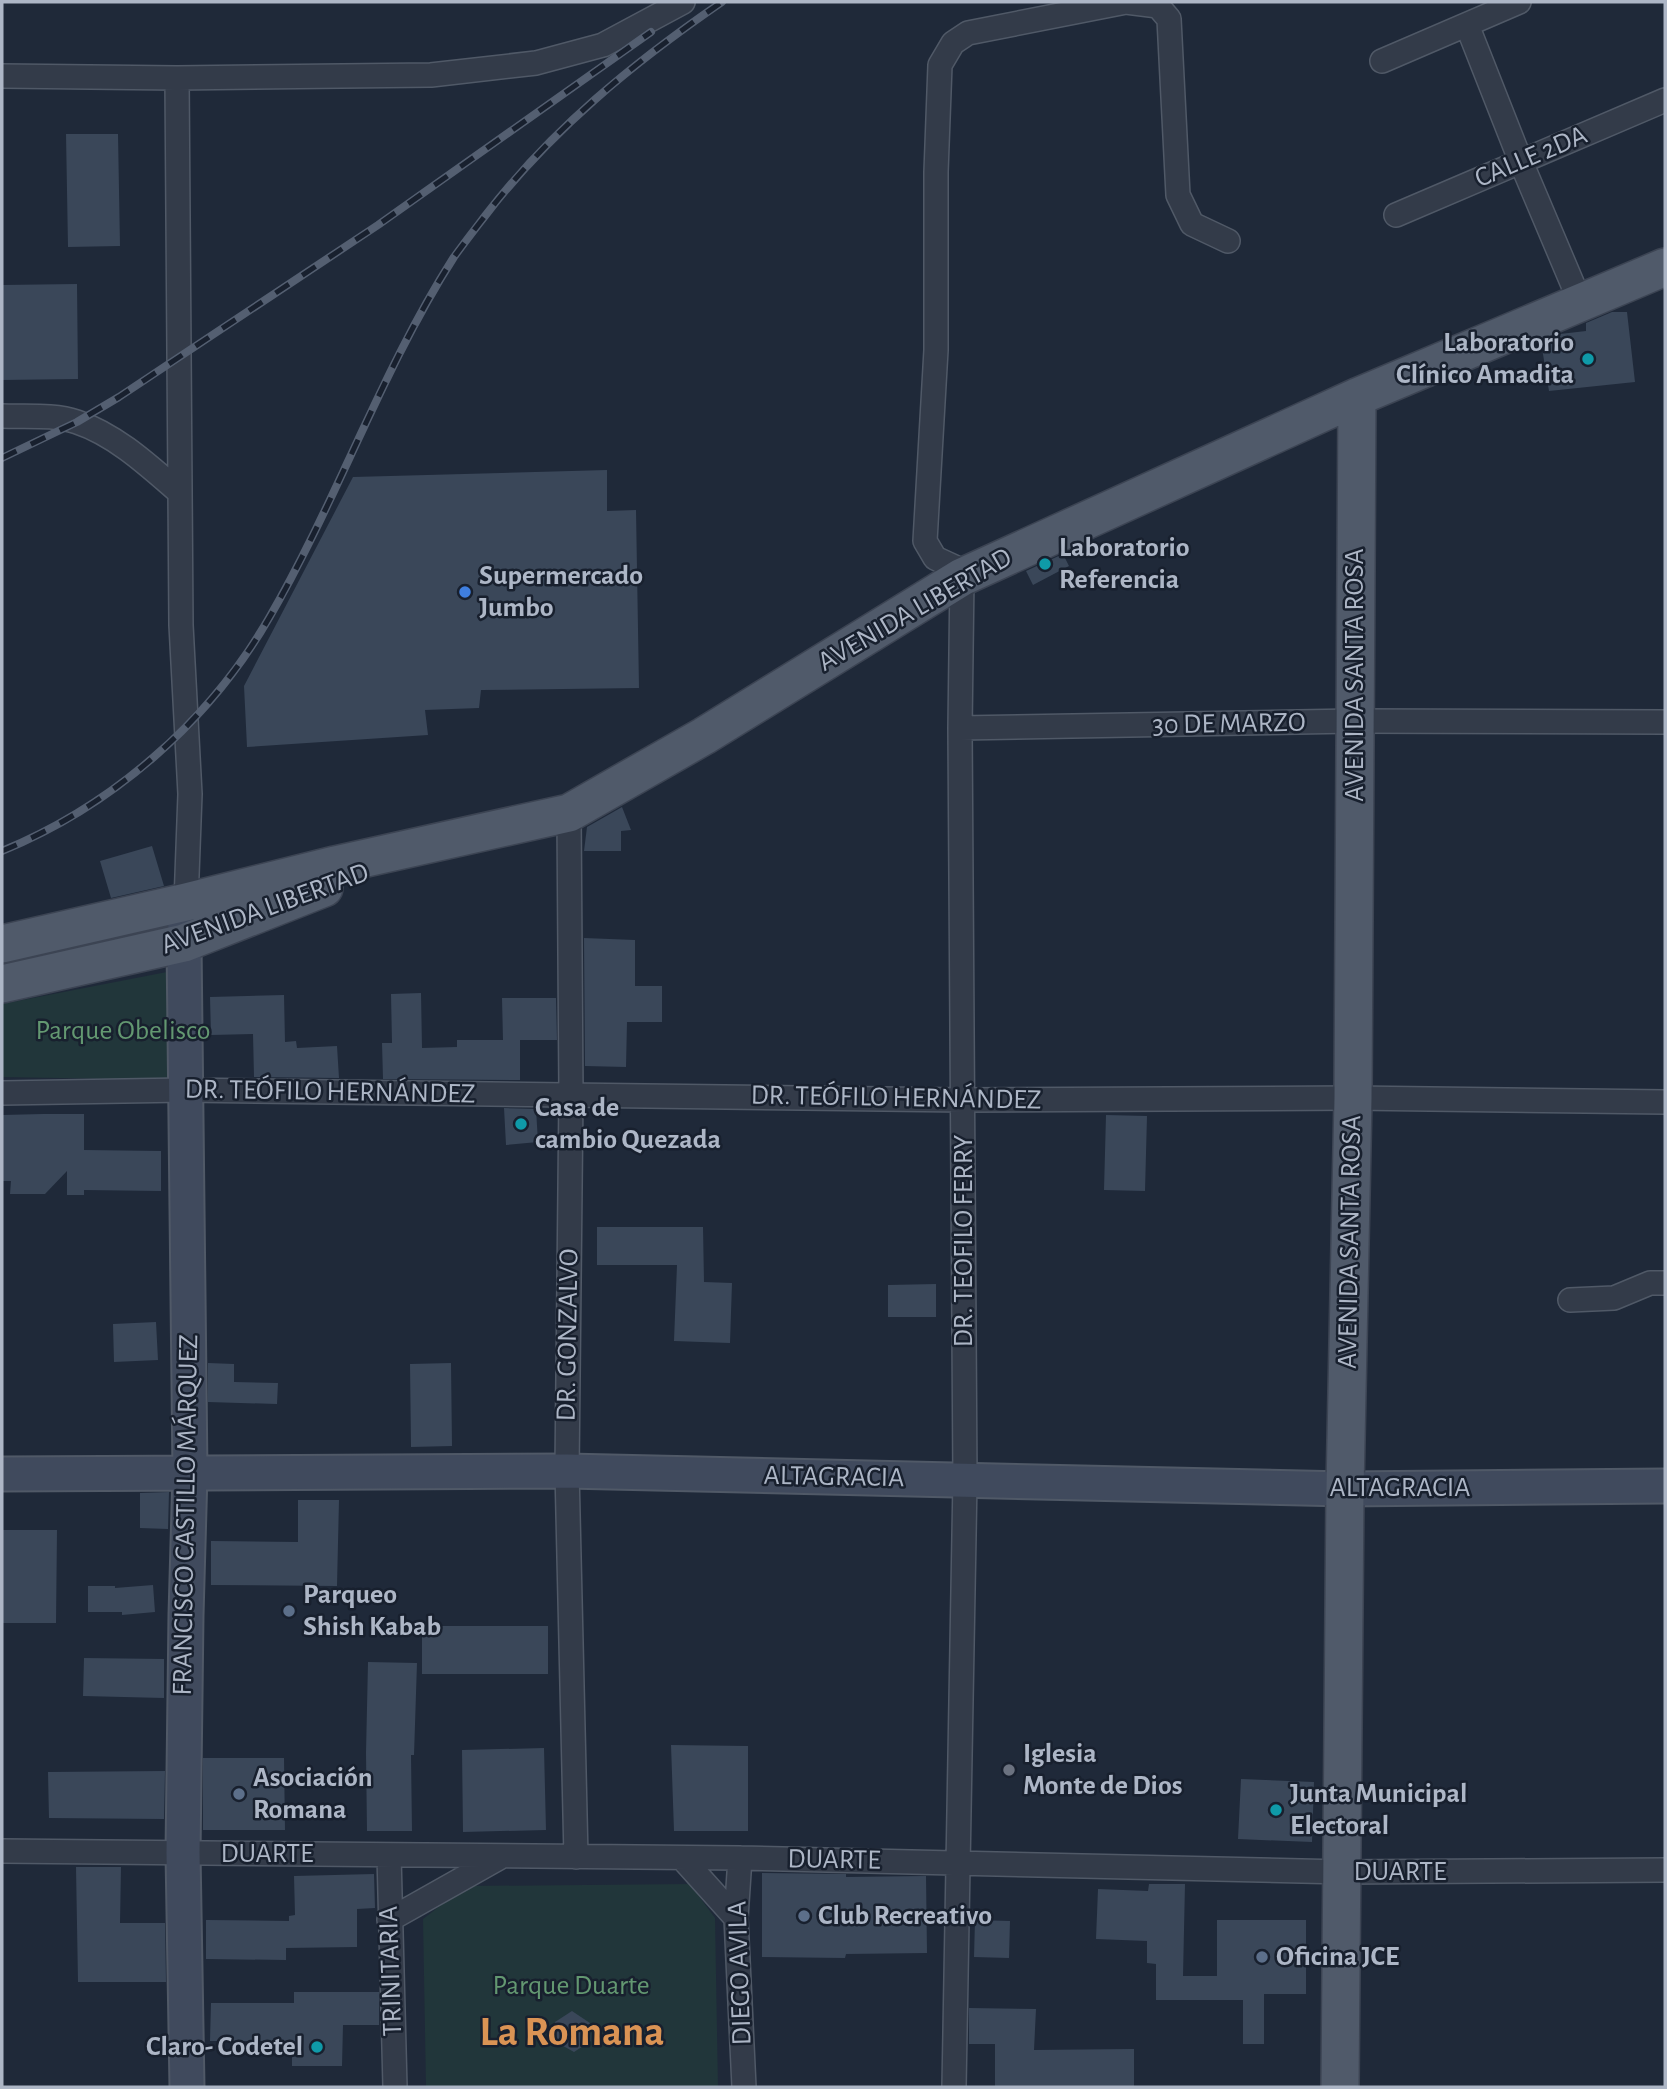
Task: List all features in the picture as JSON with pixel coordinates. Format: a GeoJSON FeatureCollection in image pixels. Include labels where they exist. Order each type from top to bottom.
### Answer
{"type":"FeatureCollection","features":[{"type":"Feature","properties":{"kind":"main road","name":"AVENIDA LIBERTAD"},"geometry":{"type":"LineString","coordinates":[[2,944],[569,813],[704,736],[962,577],[1357,397],[1665,267]]}},
{"type":"Feature","properties":{"kind":"main road","name":"AVENIDA SANTA ROSA"},"geometry":{"type":"LineString","coordinates":[[1340,2087],[1344,1872],[1345,1489],[1353,1098],[1357,397]]}},
{"type":"Feature","properties":{"kind":"main road","name":"AVENIDA LIBERTAD"},"geometry":{"type":"LineString","coordinates":[[2,984],[184,943],[442,842]]}},
{"type":"Feature","properties":{"kind":"street"},"geometry":{"type":"LineString","coordinates":[[2,76],[177,78],[431,75],[536,63],[603,45],[682,2]]}},
{"type":"Feature","properties":{"kind":"street"},"geometry":{"type":"LineString","coordinates":[[962,577],[960,569],[933,556],[925,541],[936,350],[936,172],[940,65],[953,43],[968,33],[1126,2],[1158,6],[1169,19],[1178,195],[1192,223],[1228,240]]}},
{"type":"Feature","properties":{"kind":"street"},"geometry":{"type":"LineString","coordinates":[[1382,61],[1507,4]]}},
{"type":"Feature","properties":{"kind":"street"},"geometry":{"type":"LineString","coordinates":[[1467,24],[1581,304]]}},
{"type":"Feature","properties":{"kind":"street"},"geometry":{"type":"LineString","coordinates":[[177,78],[181,625],[190,794],[186,902]]}},
{"type":"Feature","properties":{"kind":"street","name":"CALLE 2DA"},"geometry":{"type":"LineString","coordinates":[[1396,215],[1665,100]]}},
{"type":"Feature","properties":{"kind":"street"},"geometry":{"type":"LineString","coordinates":[[2,416],[57,418],[77,422],[107,436],[179,492]]}},
{"type":"Feature","properties":{"kind":"street","name":"DR. TEOFILO FERRY"},"geometry":{"type":"LineString","coordinates":[[954,2087],[965,1480],[960,728],[962,577]]}},
{"type":"Feature","properties":{"kind":"street","name":"30 DE MARZO"},"geometry":{"type":"LineString","coordinates":[[960,728],[1354,721],[1665,722]]}},
{"type":"Feature","properties":{"kind":"street","name":"DR. GONZALVO"},"geometry":{"type":"LineString","coordinates":[[569,813],[571,1094],[566,1471],[576,1857]]}},
{"type":"Feature","properties":{"kind":"street","name":"FRANCISCO CASTILLO MÁRQUEZ"},"geometry":{"type":"LineString","coordinates":[[186,902],[185,1090],[190,1474],[183,1853],[187,2087]]}},
{"type":"Feature","properties":{"kind":"street","name":"DR. TEÓFILO HERNÁNDEZ"},"geometry":{"type":"LineString","coordinates":[[2,1093],[185,1090],[964,1100],[1353,1098],[1665,1102]]}},
{"type":"Feature","properties":{"kind":"street"},"geometry":{"type":"LineString","coordinates":[[1570,1300],[1614,1298],[1650,1283],[1665,1283]]}},
{"type":"Feature","properties":{"kind":"street","name":"ALTAGRACIA"},"geometry":{"type":"LineString","coordinates":[[2,1474],[566,1471],[1345,1489],[1665,1486]]}},
{"type":"Feature","properties":{"kind":"street","name":"DUARTE"},"geometry":{"type":"LineString","coordinates":[[2,1851],[740,1858],[1344,1872],[1665,1870]]}},
{"type":"Feature","properties":{"kind":"street","name":"TRINITARIA"},"geometry":{"type":"LineString","coordinates":[[389,1855],[395,2087]]}},
{"type":"Feature","properties":{"kind":"street"},"geometry":{"type":"LineString","coordinates":[[389,1920],[502,1856]]}},
{"type":"Feature","properties":{"kind":"street"},"geometry":{"type":"LineString","coordinates":[[682,1858],[736,1918]]}},
{"type":"Feature","properties":{"kind":"street","name":"DIEGO AVILA"},"geometry":{"type":"LineString","coordinates":[[740,1858],[736,1918],[744,2087]]}},
{"type":"Feature","properties":{"kind":"green space","name":"Parque Obelisco"},"geometry":{"type":"Polygon","coordinates":[[[172,971],[174,1080],[2,1077],[2,1004],[172,971]]]}},
{"type":"Feature","properties":{"kind":"green space","name":"Parque Duarte"},"geometry":{"type":"Polygon","coordinates":[[[690,1884],[715,1918],[718,2087],[426,2087],[423,1919],[466,1886],[690,1884]]]}},
{"type":"Feature","properties":{"kind":"building"},"geometry":{"type":"Polygon","coordinates":[[[66,134],[118,134],[120,246],[68,247],[66,134]]]}},
{"type":"Feature","properties":{"kind":"building"},"geometry":{"type":"Polygon","coordinates":[[[77,284],[78,379],[2,380],[2,285],[77,284]]]}},
{"type":"Feature","properties":{"kind":"building","name":"Laboratorio Clínico Amadita"},"geometry":{"type":"Polygon","coordinates":[[[1612,312],[1627,312],[1635,382],[1549,391],[1541,342],[1560,334],[1586,331],[1586,323],[1612,312]]]}},
{"type":"Feature","properties":{"kind":"building","name":"Supermercado Jumbo"},"geometry":{"type":"Polygon","coordinates":[[[607,470],[607,511],[636,510],[639,688],[481,690],[479,708],[425,710],[428,735],[247,747],[244,686],[353,477],[607,470]]]}},
{"type":"Feature","properties":{"kind":"building"},"geometry":{"type":"Polygon","coordinates":[[[1063,554],[1069,566],[1033,585],[1026,571],[1063,554]]]}},
{"type":"Feature","properties":{"kind":"building"},"geometry":{"type":"Polygon","coordinates":[[[622,807],[631,830],[621,831],[621,851],[584,851],[587,827],[622,807]]]}},
{"type":"Feature","properties":{"kind":"building"},"geometry":{"type":"Polygon","coordinates":[[[152,846],[164,886],[111,898],[100,861],[152,846]]]}},
{"type":"Feature","properties":{"kind":"building"},"geometry":{"type":"Polygon","coordinates":[[[584,938],[635,940],[635,986],[662,986],[662,1022],[627,1022],[626,1067],[585,1066],[584,938]]]}},
{"type":"Feature","properties":{"kind":"building"},"geometry":{"type":"Polygon","coordinates":[[[421,993],[422,1048],[457,1047],[457,1040],[503,1040],[502,998],[556,998],[557,1040],[520,1040],[520,1080],[383,1079],[382,1043],[392,1043],[391,994],[421,993]]]}},
{"type":"Feature","properties":{"kind":"building"},"geometry":{"type":"Polygon","coordinates":[[[284,995],[285,1042],[296,1041],[297,1048],[337,1046],[339,1078],[254,1077],[253,1034],[211,1035],[210,997],[284,995]]]}},
{"type":"Feature","properties":{"kind":"building","name":"Casa de cambio Quezada"},"geometry":{"type":"Polygon","coordinates":[[[504,1108],[536,1109],[538,1142],[506,1145],[504,1108]]]}},
{"type":"Feature","properties":{"kind":"building"},"geometry":{"type":"Polygon","coordinates":[[[84,1114],[84,1150],[161,1151],[161,1191],[84,1190],[84,1195],[67,1195],[67,1171],[45,1194],[10,1194],[11,1181],[2,1181],[2,1115],[84,1114]]]}},
{"type":"Feature","properties":{"kind":"building"},"geometry":{"type":"Polygon","coordinates":[[[1106,1115],[1147,1116],[1145,1191],[1104,1190],[1106,1115]]]}},
{"type":"Feature","properties":{"kind":"building"},"geometry":{"type":"Polygon","coordinates":[[[597,1227],[703,1227],[704,1282],[732,1283],[730,1343],[674,1341],[677,1265],[597,1265],[597,1227]]]}},
{"type":"Feature","properties":{"kind":"building"},"geometry":{"type":"Polygon","coordinates":[[[936,1284],[936,1317],[888,1317],[888,1285],[936,1284]]]}},
{"type":"Feature","properties":{"kind":"building"},"geometry":{"type":"Polygon","coordinates":[[[156,1322],[158,1360],[114,1362],[113,1324],[156,1322]]]}},
{"type":"Feature","properties":{"kind":"building"},"geometry":{"type":"Polygon","coordinates":[[[208,1363],[234,1364],[234,1382],[278,1383],[277,1404],[208,1402],[208,1363]]]}},
{"type":"Feature","properties":{"kind":"building"},"geometry":{"type":"Polygon","coordinates":[[[451,1363],[452,1446],[411,1447],[410,1364],[451,1363]]]}},
{"type":"Feature","properties":{"kind":"building"},"geometry":{"type":"Polygon","coordinates":[[[169,1492],[168,1529],[140,1528],[140,1493],[169,1492]]]}},
{"type":"Feature","properties":{"kind":"building"},"geometry":{"type":"Polygon","coordinates":[[[298,1500],[339,1500],[337,1586],[211,1585],[211,1541],[298,1542],[298,1500]]]}},
{"type":"Feature","properties":{"kind":"building"},"geometry":{"type":"Polygon","coordinates":[[[3,1530],[57,1530],[56,1623],[2,1623],[3,1530]]]}},
{"type":"Feature","properties":{"kind":"building"},"geometry":{"type":"Polygon","coordinates":[[[153,1585],[155,1612],[122,1615],[122,1612],[88,1612],[88,1586],[115,1588],[153,1585]]]}},
{"type":"Feature","properties":{"kind":"building"},"geometry":{"type":"Polygon","coordinates":[[[422,1626],[548,1626],[548,1674],[422,1674],[422,1626]]]}},
{"type":"Feature","properties":{"kind":"building"},"geometry":{"type":"Polygon","coordinates":[[[84,1658],[164,1659],[164,1698],[83,1696],[84,1658]]]}},
{"type":"Feature","properties":{"kind":"building"},"geometry":{"type":"Polygon","coordinates":[[[368,1662],[417,1663],[414,1755],[411,1755],[412,1831],[367,1831],[368,1662]]]}},
{"type":"Feature","properties":{"kind":"building"},"geometry":{"type":"Polygon","coordinates":[[[671,1745],[748,1746],[748,1831],[674,1831],[671,1745]]]}},
{"type":"Feature","properties":{"kind":"building"},"geometry":{"type":"Polygon","coordinates":[[[544,1748],[546,1830],[463,1832],[462,1750],[544,1748]]]}},
{"type":"Feature","properties":{"kind":"building","name":"Asociación Romana"},"geometry":{"type":"Polygon","coordinates":[[[203,1758],[284,1758],[285,1830],[203,1830],[203,1758]]]}},
{"type":"Feature","properties":{"kind":"building"},"geometry":{"type":"Polygon","coordinates":[[[165,1771],[164,1819],[49,1818],[48,1772],[165,1771]]]}},
{"type":"Feature","properties":{"kind":"building","name":"Junta Municipal Electoral"},"geometry":{"type":"Polygon","coordinates":[[[1241,1779],[1314,1782],[1312,1842],[1238,1839],[1241,1779]]]}},
{"type":"Feature","properties":{"kind":"building"},"geometry":{"type":"Polygon","coordinates":[[[76,1867],[121,1867],[120,1923],[165,1923],[166,1982],[78,1982],[76,1867]]]}},
{"type":"Feature","properties":{"kind":"building"},"geometry":{"type":"Polygon","coordinates":[[[762,1873],[846,1874],[846,1877],[926,1876],[927,1953],[846,1954],[845,1958],[762,1957],[762,1873]]]}},
{"type":"Feature","properties":{"kind":"building"},"geometry":{"type":"Polygon","coordinates":[[[374,1874],[375,1908],[357,1909],[357,1947],[286,1948],[286,1960],[206,1959],[206,1920],[289,1921],[289,1916],[295,1915],[294,1876],[374,1874]]]}},
{"type":"Feature","properties":{"kind":"building"},"geometry":{"type":"Polygon","coordinates":[[[1149,1884],[1185,1884],[1183,1976],[1217,1976],[1217,1920],[1306,1920],[1306,1994],[1264,1994],[1264,2044],[1243,2044],[1243,2000],[1156,2000],[1156,1964],[1147,1963],[1147,1941],[1096,1939],[1098,1889],[1148,1891],[1149,1884]]]}},
{"type":"Feature","properties":{"kind":"building"},"geometry":{"type":"Polygon","coordinates":[[[975,1920],[1010,1921],[1009,1958],[974,1957],[975,1920]]]}},
{"type":"Feature","properties":{"kind":"building"},"geometry":{"type":"Polygon","coordinates":[[[294,1992],[379,1992],[379,2025],[343,2025],[342,2066],[292,2066],[292,2041],[210,2041],[211,2003],[294,2003],[294,1992]]]}},
{"type":"Feature","properties":{"kind":"building"},"geometry":{"type":"Polygon","coordinates":[[[969,2008],[1036,2009],[1034,2050],[1134,2049],[1134,2087],[995,2087],[995,2044],[969,2044],[969,2008]]]}},
{"type":"Feature","properties":{"kind":"building"},"geometry":{"type":"Polygon","coordinates":[[[572,2011],[590,2023],[591,2041],[574,2052],[556,2042],[555,2022],[572,2011]]]}},
{"type":"Feature","properties":{"kind":"railway"},"geometry":{"type":"LineString","coordinates":[[2,851],[43,832],[119,785],[187,726],[217,692],[245,656],[269,618],[316,528],[404,345],[458,252],[510,185],[566,127],[625,74],[722,2]]}},
{"type":"Feature","properties":{"kind":"railway"},"geometry":{"type":"LineString","coordinates":[[2,458],[77,422],[119,397],[378,225],[651,32]]}},
{"type":"Feature","properties":{"kind":"place","name":"Laboratorio Clínico Amadita"},"geometry":{"type":"Point","coordinates":[1588,359]}},
{"type":"Feature","properties":{"kind":"place","name":"Laboratorio Referencia"},"geometry":{"type":"Point","coordinates":[1045,564]}},
{"type":"Feature","properties":{"kind":"place","name":"Supermercado Jumbo"},"geometry":{"type":"Point","coordinates":[465,592]}},
{"type":"Feature","properties":{"kind":"place","name":"Casa de cambio Quezada"},"geometry":{"type":"Point","coordinates":[521,1124]}},
{"type":"Feature","properties":{"kind":"place","name":"Parqueo Shish Kabab"},"geometry":{"type":"Point","coordinates":[289,1611]}},
{"type":"Feature","properties":{"kind":"place","name":"Iglesia Monte de Dios"},"geometry":{"type":"Point","coordinates":[1009,1770]}},
{"type":"Feature","properties":{"kind":"place","name":"Asociación Romana"},"geometry":{"type":"Point","coordinates":[239,1794]}},
{"type":"Feature","properties":{"kind":"place","name":"Junta Municipal Electoral"},"geometry":{"type":"Point","coordinates":[1276,1810]}},
{"type":"Feature","properties":{"kind":"place","name":"Club Recreativo"},"geometry":{"type":"Point","coordinates":[804,1916]}},
{"type":"Feature","properties":{"kind":"place","name":"Oficina JCE"},"geometry":{"type":"Point","coordinates":[1262,1957]}},
{"type":"Feature","properties":{"kind":"place","name":"Claro- Codetel"},"geometry":{"type":"Point","coordinates":[317,2047]}},
{"type":"Feature","properties":{"kind":"district","name":"La Romana"},"geometry":{"type":"Point","coordinates":[572,2032]}}]}
